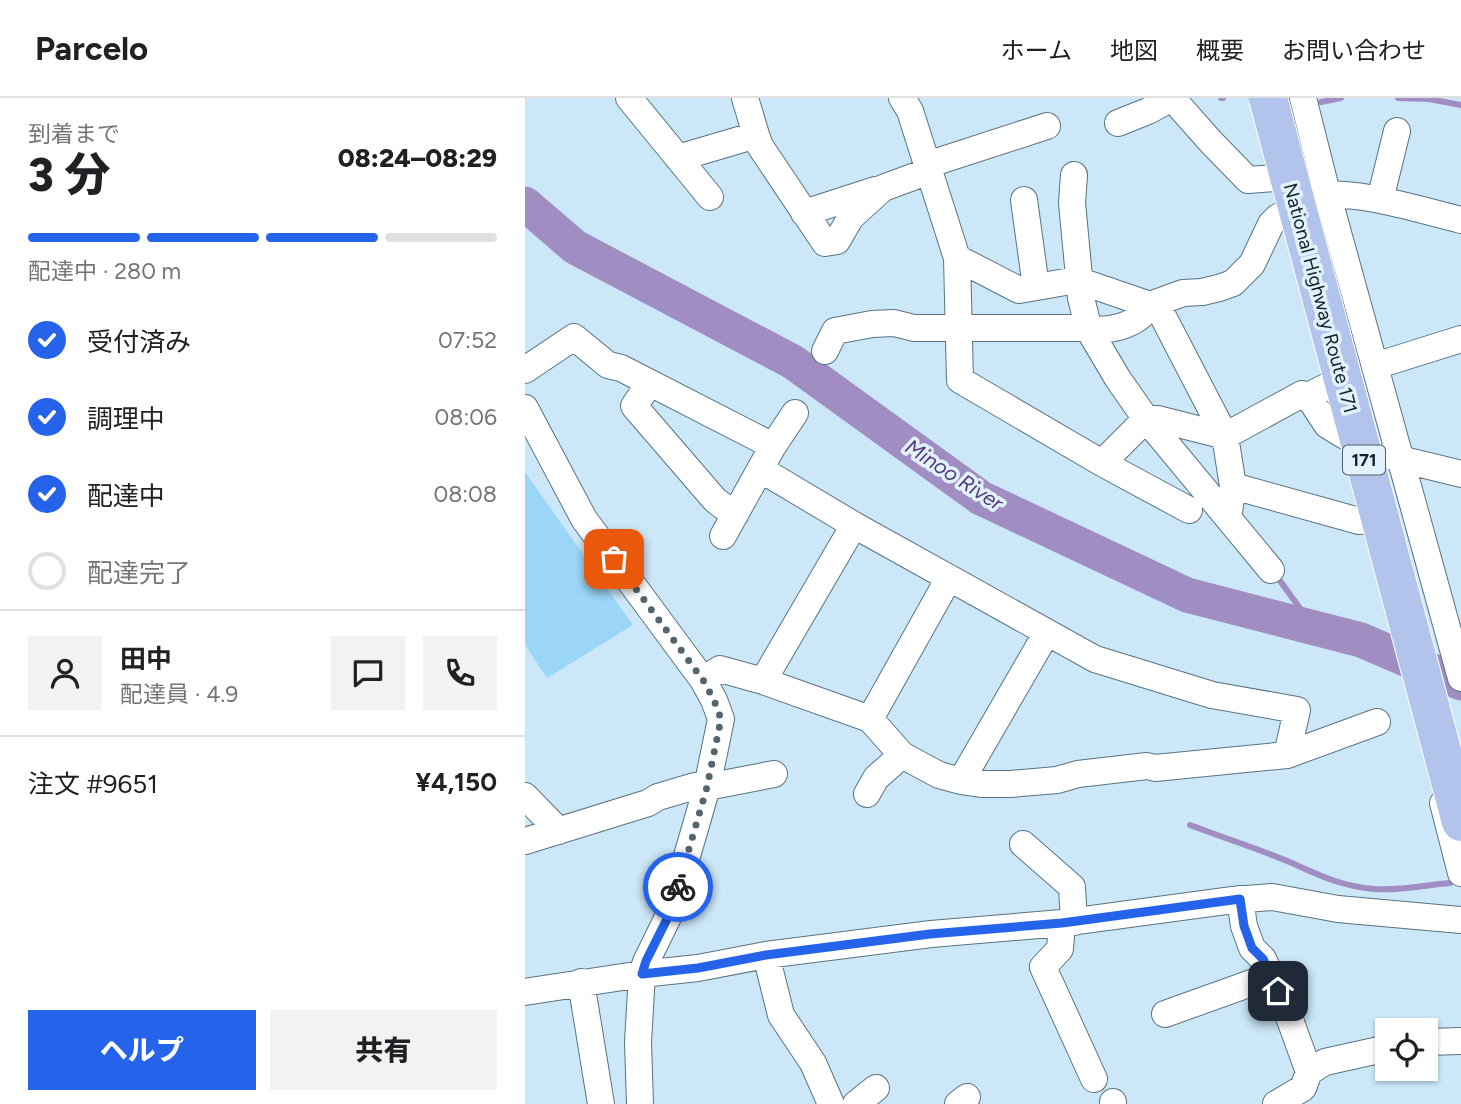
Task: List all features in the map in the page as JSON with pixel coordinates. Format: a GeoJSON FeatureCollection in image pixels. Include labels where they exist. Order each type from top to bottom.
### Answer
{"type":"FeatureCollection","features":[{"type":"Feature","properties":{"kind":"highway","name":"National Highway Route 171"},"geometry":{"type":"LineString","coordinates":[[1268,98],[1461,822]]}},
{"type":"Feature","properties":{"kind":"highway","name":"National Highway Route 171"},"geometry":{"type":"LineString","coordinates":[[1290,98],[1461,738]]}},
{"type":"Feature","properties":{"kind":"street"},"geometry":{"type":"LineString","coordinates":[[629,98],[710,197]]}},
{"type":"Feature","properties":{"kind":"street"},"geometry":{"type":"LineString","coordinates":[[745,98],[760,146],[825,243],[837,241],[851,217],[883,188]]}},
{"type":"Feature","properties":{"kind":"street"},"geometry":{"type":"LineString","coordinates":[[902,98],[910,111],[957,258],[960,380],[1189,510]]}},
{"type":"Feature","properties":{"kind":"street"},"geometry":{"type":"LineString","coordinates":[[1118,123],[1172,98],[1248,180],[1281,197],[1327,193],[1380,200],[1461,220]]}},
{"type":"Feature","properties":{"kind":"street"},"geometry":{"type":"LineString","coordinates":[[1254,98],[1461,873]]}},
{"type":"Feature","properties":{"kind":"street"},"geometry":{"type":"LineString","coordinates":[[1303,98],[1461,678]]}},
{"type":"Feature","properties":{"kind":"street"},"geometry":{"type":"LineString","coordinates":[[804,213],[929,171],[936,162],[1047,126]]}},
{"type":"Feature","properties":{"kind":"street"},"geometry":{"type":"LineString","coordinates":[[1380,200],[1397,131]]}},
{"type":"Feature","properties":{"kind":"street"},"geometry":{"type":"LineString","coordinates":[[678,158],[756,135]]}},
{"type":"Feature","properties":{"kind":"street"},"geometry":{"type":"LineString","coordinates":[[1074,175],[1072,203],[1081,298],[1089,330],[1146,419],[1271,569]]}},
{"type":"Feature","properties":{"kind":"street"},"geometry":{"type":"LineString","coordinates":[[825,351],[835,331],[872,324],[894,323],[914,328],[1082,328],[1100,331],[1127,325],[1145,314],[1153,304],[1183,293],[1202,292],[1233,283],[1252,264],[1271,224],[1279,217],[1281,197]]}},
{"type":"Feature","properties":{"kind":"street"},"geometry":{"type":"LineString","coordinates":[[1024,200],[1036,287]]}},
{"type":"Feature","properties":{"kind":"street"},"geometry":{"type":"LineString","coordinates":[[957,258],[1019,290],[1080,281],[1153,304],[1225,436],[1233,486],[1228,518]]}},
{"type":"Feature","properties":{"kind":"street"},"geometry":{"type":"LineString","coordinates":[[525,370],[575,337],[608,365],[621,368],[773,446]]}},
{"type":"Feature","properties":{"kind":"street"},"geometry":{"type":"LineString","coordinates":[[1375,366],[1461,339]]}},
{"type":"Feature","properties":{"kind":"street"},"geometry":{"type":"LineString","coordinates":[[650,383],[635,406],[715,500],[729,525],[773,446],[795,413]]}},
{"type":"Feature","properties":{"kind":"street"},"geometry":{"type":"LineString","coordinates":[[1308,396],[1332,384]]}},
{"type":"Feature","properties":{"kind":"street"},"geometry":{"type":"LineString","coordinates":[[1102,463],[1146,419],[1158,419],[1225,436],[1302,394],[1308,396],[1327,425],[1347,440],[1402,460],[1461,474]]}},
{"type":"Feature","properties":{"kind":"street"},"geometry":{"type":"LineString","coordinates":[[525,408],[584,519],[703,680],[721,719],[707,787],[668,917],[642,974],[638,1042],[640,1104]]}},
{"type":"Feature","properties":{"kind":"street"},"geometry":{"type":"LineString","coordinates":[[760,469],[1095,660],[1212,695],[1297,710],[1287,755]]}},
{"type":"Feature","properties":{"kind":"street"},"geometry":{"type":"LineString","coordinates":[[1233,486],[1359,521],[1367,520]]}},
{"type":"Feature","properties":{"kind":"street"},"geometry":{"type":"LineString","coordinates":[[763,681],[854,525]]}},
{"type":"Feature","properties":{"kind":"street"},"geometry":{"type":"LineString","coordinates":[[870,719],[949,578]]}},
{"type":"Feature","properties":{"kind":"street"},"geometry":{"type":"LineString","coordinates":[[961,781],[1046,634]]}},
{"type":"Feature","properties":{"kind":"street"},"geometry":{"type":"LineString","coordinates":[[703,680],[720,669],[763,681],[870,719],[902,755],[939,775],[981,785],[1057,780],[1078,774],[1147,766],[1155,768],[1287,755],[1377,722]]}},
{"type":"Feature","properties":{"kind":"street"},"geometry":{"type":"LineString","coordinates":[[867,794],[876,778],[902,755]]}},
{"type":"Feature","properties":{"kind":"street"},"geometry":{"type":"LineString","coordinates":[[525,841],[695,786],[707,787],[773,774]]}},
{"type":"Feature","properties":{"kind":"street"},"geometry":{"type":"LineString","coordinates":[[525,796],[559,831]]}},
{"type":"Feature","properties":{"kind":"street"},"geometry":{"type":"LineString","coordinates":[[1023,844],[1072,887],[1068,922],[1060,949],[1043,967],[1094,1079]]}},
{"type":"Feature","properties":{"kind":"street"},"geometry":{"type":"LineString","coordinates":[[525,992],[581,982],[698,968],[766,955],[930,934],[1068,922],[1240,899],[1272,897],[1338,909],[1461,920]]}},
{"type":"Feature","properties":{"kind":"street"},"geometry":{"type":"LineString","coordinates":[[1240,899],[1244,926],[1252,948],[1263,959],[1285,1006],[1306,1088]]}},
{"type":"Feature","properties":{"kind":"street"},"geometry":{"type":"LineString","coordinates":[[766,955],[781,1015],[813,1063],[831,1104]]}},
{"type":"Feature","properties":{"kind":"street"},"geometry":{"type":"LineString","coordinates":[[1165,1014],[1271,976]]}},
{"type":"Feature","properties":{"kind":"street"},"geometry":{"type":"LineString","coordinates":[[581,982],[594,1091]]}},
{"type":"Feature","properties":{"kind":"street"},"geometry":{"type":"LineString","coordinates":[[1438,1042],[1461,1041]]}},
{"type":"Feature","properties":{"kind":"street"},"geometry":{"type":"LineString","coordinates":[[1276,1104],[1306,1088],[1325,1062],[1375,1051]]}},
{"type":"Feature","properties":{"kind":"shaded area"},"geometry":{"type":"Polygon","coordinates":[[[525,472],[633,625],[547,678],[525,645],[525,472]]]}},
{"type":"Feature","properties":{"kind":"waterway"},"geometry":{"type":"LineString","coordinates":[[1321,102],[1341,98]]}},
{"type":"Feature","properties":{"kind":"waterway"},"geometry":{"type":"LineString","coordinates":[[1398,98],[1429,99],[1461,105]]}},
{"type":"Feature","properties":{"kind":"waterway","name":"Minoo River"},"geometry":{"type":"LineString","coordinates":[[525,204],[575,247],[793,362],[981,498],[1187,595],[1361,640],[1461,683]]}},
{"type":"Feature","properties":{"kind":"waterway"},"geometry":{"type":"LineString","coordinates":[[1278,578],[1315,629]]}},
{"type":"Feature","properties":{"kind":"waterway"},"geometry":{"type":"LineString","coordinates":[[1190,825],[1351,886],[1393,889],[1450,883]]}},
{"type":"Feature","properties":{"kind":"way so far"},"geometry":{"type":"LineString","coordinates":[[614,559],[703,680],[721,719],[707,787],[678,887]]}},
{"type":"Feature","properties":{"kind":"route"},"geometry":{"type":"LineString","coordinates":[[678,887],[668,917],[642,974],[930,934],[1062,923],[1240,899],[1244,926],[1252,948],[1263,959],[1278,991]]}}]}
